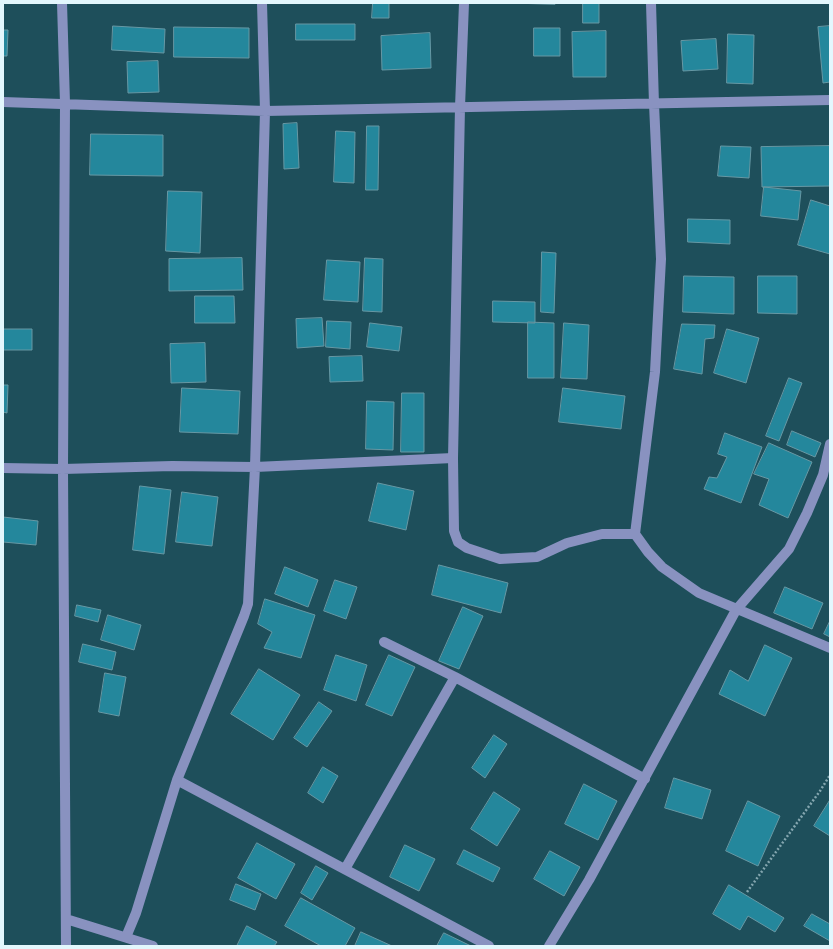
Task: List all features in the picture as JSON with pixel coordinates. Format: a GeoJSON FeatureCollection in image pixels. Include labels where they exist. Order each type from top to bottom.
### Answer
{"type":"FeatureCollection","features":[{"type":"Feature","properties":{"kind":"street"},"geometry":{"type":"LineString","coordinates":[[62,3],[65,103],[63,469],[66,946]]}},
{"type":"Feature","properties":{"kind":"street"},"geometry":{"type":"LineString","coordinates":[[126,937],[136,913],[177,780],[248,604],[255,467],[265,111],[262,3]]}},
{"type":"Feature","properties":{"kind":"street"},"geometry":{"type":"LineString","coordinates":[[464,3],[460,107],[454,531],[458,542],[467,548],[500,558],[537,558],[567,543],[602,534],[635,534]]}},
{"type":"Feature","properties":{"kind":"street"},"geometry":{"type":"LineString","coordinates":[[652,3],[654,104],[661,259],[656,372],[635,534],[648,552],[662,567],[699,593],[736,610],[830,648]]}},
{"type":"Feature","properties":{"kind":"street"},"geometry":{"type":"LineString","coordinates":[[3,102],[265,111],[830,100]]}},
{"type":"Feature","properties":{"kind":"street"},"geometry":{"type":"LineString","coordinates":[[549,946],[590,880],[736,610],[789,549],[818,488],[823,475],[830,444]]}},
{"type":"Feature","properties":{"kind":"street"},"geometry":{"type":"LineString","coordinates":[[3,468],[63,469],[172,466],[255,467],[454,458]]}},
{"type":"Feature","properties":{"kind":"street"},"geometry":{"type":"LineString","coordinates":[[384,642],[455,678],[644,779]]}},
{"type":"Feature","properties":{"kind":"street"},"geometry":{"type":"LineString","coordinates":[[344,869],[455,678]]}},
{"type":"Feature","properties":{"kind":"street"},"geometry":{"type":"LineString","coordinates":[[177,780],[489,946]]}},
{"type":"Feature","properties":{"kind":"street"},"geometry":{"type":"LineString","coordinates":[[66,919],[152,946]]}},
{"type":"Feature","properties":{"kind":"path"},"geometry":{"type":"LineString","coordinates":[[747,892],[820,791],[830,774]]}},
{"type":"Feature","properties":{"kind":"building"},"geometry":{"type":"Polygon","coordinates":[[[373,3],[389,3],[389,18],[372,18],[373,3]]]}},
{"type":"Feature","properties":{"kind":"building"},"geometry":{"type":"Polygon","coordinates":[[[513,3],[555,3],[555,4],[513,3]]]}},
{"type":"Feature","properties":{"kind":"building"},"geometry":{"type":"Polygon","coordinates":[[[583,3],[599,3],[599,23],[583,23],[583,3]]]}},
{"type":"Feature","properties":{"kind":"building"},"geometry":{"type":"Polygon","coordinates":[[[296,24],[355,24],[355,40],[296,40],[296,24]]]}},
{"type":"Feature","properties":{"kind":"building"},"geometry":{"type":"Polygon","coordinates":[[[113,26],[165,29],[164,53],[112,50],[113,26]]]}},
{"type":"Feature","properties":{"kind":"building"},"geometry":{"type":"Polygon","coordinates":[[[830,26],[830,82],[823,83],[818,27],[830,26]]]}},
{"type":"Feature","properties":{"kind":"building"},"geometry":{"type":"Polygon","coordinates":[[[174,27],[249,28],[249,58],[174,57],[174,27]]]}},
{"type":"Feature","properties":{"kind":"building"},"geometry":{"type":"Polygon","coordinates":[[[534,28],[560,28],[560,56],[534,56],[534,28]]]}},
{"type":"Feature","properties":{"kind":"building"},"geometry":{"type":"Polygon","coordinates":[[[3,30],[8,30],[7,56],[3,56],[3,30]]]}},
{"type":"Feature","properties":{"kind":"building"},"geometry":{"type":"Polygon","coordinates":[[[606,31],[606,77],[573,77],[572,32],[606,31]]]}},
{"type":"Feature","properties":{"kind":"building"},"geometry":{"type":"Polygon","coordinates":[[[430,33],[431,68],[382,70],[381,36],[430,33]]]}},
{"type":"Feature","properties":{"kind":"building"},"geometry":{"type":"Polygon","coordinates":[[[728,34],[754,35],[753,84],[727,83],[728,34]]]}},
{"type":"Feature","properties":{"kind":"building"},"geometry":{"type":"Polygon","coordinates":[[[716,39],[718,69],[683,71],[681,41],[716,39]]]}},
{"type":"Feature","properties":{"kind":"building"},"geometry":{"type":"Polygon","coordinates":[[[158,61],[159,92],[128,93],[127,62],[158,61]]]}},
{"type":"Feature","properties":{"kind":"building"},"geometry":{"type":"Polygon","coordinates":[[[297,123],[299,168],[284,169],[283,124],[297,123]]]}},
{"type":"Feature","properties":{"kind":"building"},"geometry":{"type":"Polygon","coordinates":[[[367,126],[379,126],[378,190],[366,190],[367,126]]]}},
{"type":"Feature","properties":{"kind":"building"},"geometry":{"type":"Polygon","coordinates":[[[336,131],[355,132],[354,183],[334,182],[336,131]]]}},
{"type":"Feature","properties":{"kind":"building"},"geometry":{"type":"Polygon","coordinates":[[[91,134],[163,135],[163,176],[90,175],[91,134]]]}},
{"type":"Feature","properties":{"kind":"building"},"geometry":{"type":"Polygon","coordinates":[[[721,146],[751,147],[749,178],[718,176],[721,146]]]}},
{"type":"Feature","properties":{"kind":"building"},"geometry":{"type":"Polygon","coordinates":[[[830,146],[830,186],[762,187],[761,147],[830,146]]]}},
{"type":"Feature","properties":{"kind":"building"},"geometry":{"type":"Polygon","coordinates":[[[764,187],[801,191],[798,220],[761,216],[764,187]]]}},
{"type":"Feature","properties":{"kind":"building"},"geometry":{"type":"Polygon","coordinates":[[[168,191],[202,192],[200,253],[166,251],[168,191]]]}},
{"type":"Feature","properties":{"kind":"building"},"geometry":{"type":"Polygon","coordinates":[[[811,200],[830,206],[830,254],[798,245],[811,200]]]}},
{"type":"Feature","properties":{"kind":"building"},"geometry":{"type":"Polygon","coordinates":[[[688,219],[730,220],[730,244],[688,242],[688,219]]]}},
{"type":"Feature","properties":{"kind":"building"},"geometry":{"type":"Polygon","coordinates":[[[542,252],[556,253],[554,313],[541,312],[542,252]]]}},
{"type":"Feature","properties":{"kind":"building"},"geometry":{"type":"Polygon","coordinates":[[[242,258],[243,290],[169,291],[169,259],[242,258]]]}},
{"type":"Feature","properties":{"kind":"building"},"geometry":{"type":"Polygon","coordinates":[[[365,258],[383,259],[382,312],[363,311],[365,258]]]}},
{"type":"Feature","properties":{"kind":"building"},"geometry":{"type":"Polygon","coordinates":[[[327,260],[360,262],[358,302],[324,300],[327,260]]]}},
{"type":"Feature","properties":{"kind":"building"},"geometry":{"type":"Polygon","coordinates":[[[684,276],[734,277],[734,314],[683,312],[684,276]]]}},
{"type":"Feature","properties":{"kind":"building"},"geometry":{"type":"Polygon","coordinates":[[[758,276],[797,276],[797,314],[758,313],[758,276]]]}},
{"type":"Feature","properties":{"kind":"building"},"geometry":{"type":"Polygon","coordinates":[[[195,296],[234,296],[235,323],[195,323],[195,296]]]}},
{"type":"Feature","properties":{"kind":"building"},"geometry":{"type":"Polygon","coordinates":[[[493,301],[535,302],[535,323],[493,322],[493,301]]]}},
{"type":"Feature","properties":{"kind":"building"},"geometry":{"type":"Polygon","coordinates":[[[322,318],[324,346],[297,348],[296,319],[322,318]]]}},
{"type":"Feature","properties":{"kind":"building"},"geometry":{"type":"Polygon","coordinates":[[[327,321],[351,322],[350,349],[326,347],[327,321]]]}},
{"type":"Feature","properties":{"kind":"building"},"geometry":{"type":"Polygon","coordinates":[[[528,322],[554,323],[554,378],[528,378],[528,322]]]}},
{"type":"Feature","properties":{"kind":"building"},"geometry":{"type":"Polygon","coordinates":[[[370,323],[402,327],[399,351],[367,347],[370,323]]]}},
{"type":"Feature","properties":{"kind":"building"},"geometry":{"type":"Polygon","coordinates":[[[564,323],[589,325],[587,379],[561,378],[564,323]]]}},
{"type":"Feature","properties":{"kind":"building"},"geometry":{"type":"Polygon","coordinates":[[[682,324],[715,325],[714,338],[705,339],[702,374],[674,369],[682,324]]]}},
{"type":"Feature","properties":{"kind":"building"},"geometry":{"type":"Polygon","coordinates":[[[3,329],[32,329],[32,350],[3,350],[3,329]]]}},
{"type":"Feature","properties":{"kind":"building"},"geometry":{"type":"Polygon","coordinates":[[[727,329],[759,338],[746,383],[714,373],[727,329]]]}},
{"type":"Feature","properties":{"kind":"building"},"geometry":{"type":"Polygon","coordinates":[[[205,343],[206,382],[171,383],[170,344],[205,343]]]}},
{"type":"Feature","properties":{"kind":"building"},"geometry":{"type":"Polygon","coordinates":[[[362,356],[363,381],[330,382],[329,357],[362,356]]]}},
{"type":"Feature","properties":{"kind":"building"},"geometry":{"type":"Polygon","coordinates":[[[789,378],[802,383],[779,441],[766,436],[789,378]]]}},
{"type":"Feature","properties":{"kind":"building"},"geometry":{"type":"Polygon","coordinates":[[[3,385],[8,385],[7,413],[3,412],[3,385]]]}},
{"type":"Feature","properties":{"kind":"building"},"geometry":{"type":"Polygon","coordinates":[[[182,388],[240,391],[238,434],[180,432],[182,388]]]}},
{"type":"Feature","properties":{"kind":"building"},"geometry":{"type":"Polygon","coordinates":[[[563,388],[625,396],[621,429],[559,422],[563,388]]]}},
{"type":"Feature","properties":{"kind":"building"},"geometry":{"type":"Polygon","coordinates":[[[402,393],[424,393],[424,452],[401,452],[402,393]]]}},
{"type":"Feature","properties":{"kind":"building"},"geometry":{"type":"Polygon","coordinates":[[[367,401],[394,402],[393,450],[366,449],[367,401]]]}},
{"type":"Feature","properties":{"kind":"building"},"geometry":{"type":"Polygon","coordinates":[[[792,431],[821,443],[815,457],[787,445],[792,431]]]}},
{"type":"Feature","properties":{"kind":"building"},"geometry":{"type":"Polygon","coordinates":[[[725,433],[762,447],[741,503],[704,489],[709,477],[717,478],[727,457],[718,454],[725,433]]]}},
{"type":"Feature","properties":{"kind":"building"},"geometry":{"type":"Polygon","coordinates":[[[769,443],[812,462],[788,518],[759,505],[769,479],[754,474],[769,443]]]}},
{"type":"Feature","properties":{"kind":"building"},"geometry":{"type":"Polygon","coordinates":[[[378,483],[414,491],[406,530],[369,521],[378,483]]]}},
{"type":"Feature","properties":{"kind":"building"},"geometry":{"type":"Polygon","coordinates":[[[140,486],[171,490],[164,554],[133,550],[140,486]]]}},
{"type":"Feature","properties":{"kind":"building"},"geometry":{"type":"Polygon","coordinates":[[[182,492],[218,497],[212,546],[176,542],[182,492]]]}},
{"type":"Feature","properties":{"kind":"building"},"geometry":{"type":"Polygon","coordinates":[[[3,517],[38,521],[36,545],[3,542],[3,517]]]}},
{"type":"Feature","properties":{"kind":"building"},"geometry":{"type":"Polygon","coordinates":[[[439,565],[508,583],[501,613],[432,595],[439,565]]]}},
{"type":"Feature","properties":{"kind":"building"},"geometry":{"type":"Polygon","coordinates":[[[285,567],[318,580],[308,607],[275,594],[285,567]]]}},
{"type":"Feature","properties":{"kind":"building"},"geometry":{"type":"Polygon","coordinates":[[[335,580],[357,587],[346,619],[324,611],[335,580]]]}},
{"type":"Feature","properties":{"kind":"building"},"geometry":{"type":"Polygon","coordinates":[[[785,587],[823,603],[812,629],[774,613],[785,587]]]}},
{"type":"Feature","properties":{"kind":"building"},"geometry":{"type":"Polygon","coordinates":[[[265,599],[315,615],[301,658],[264,648],[272,632],[258,624],[265,599]]]}},
{"type":"Feature","properties":{"kind":"building"},"geometry":{"type":"Polygon","coordinates":[[[77,605],[101,610],[98,622],[75,616],[77,605]]]}},
{"type":"Feature","properties":{"kind":"building"},"geometry":{"type":"Polygon","coordinates":[[[463,607],[483,616],[459,669],[439,661],[463,607]]]}},
{"type":"Feature","properties":{"kind":"building"},"geometry":{"type":"Polygon","coordinates":[[[108,615],[141,625],[134,650],[101,640],[108,615]]]}},
{"type":"Feature","properties":{"kind":"building"},"geometry":{"type":"Polygon","coordinates":[[[830,621],[830,637],[824,634],[830,621]]]}},
{"type":"Feature","properties":{"kind":"building"},"geometry":{"type":"Polygon","coordinates":[[[83,644],[116,652],[112,670],[79,662],[83,644]]]}},
{"type":"Feature","properties":{"kind":"building"},"geometry":{"type":"Polygon","coordinates":[[[765,645],[792,658],[765,716],[719,694],[730,670],[748,681],[765,645]]]}},
{"type":"Feature","properties":{"kind":"building"},"geometry":{"type":"Polygon","coordinates":[[[336,655],[367,665],[356,701],[324,690],[336,655]]]}},
{"type":"Feature","properties":{"kind":"building"},"geometry":{"type":"Polygon","coordinates":[[[389,655],[415,667],[392,716],[366,705],[389,655]]]}},
{"type":"Feature","properties":{"kind":"building"},"geometry":{"type":"Polygon","coordinates":[[[259,669],[300,695],[273,740],[231,714],[259,669]]]}},
{"type":"Feature","properties":{"kind":"building"},"geometry":{"type":"Polygon","coordinates":[[[105,673],[126,677],[119,716],[99,712],[105,673]]]}},
{"type":"Feature","properties":{"kind":"building"},"geometry":{"type":"Polygon","coordinates":[[[319,702],[332,711],[307,747],[294,738],[319,702]]]}},
{"type":"Feature","properties":{"kind":"building"},"geometry":{"type":"Polygon","coordinates":[[[494,735],[507,744],[485,778],[472,768],[494,735]]]}},
{"type":"Feature","properties":{"kind":"building"},"geometry":{"type":"Polygon","coordinates":[[[323,767],[338,776],[323,803],[308,793],[323,767]]]}},
{"type":"Feature","properties":{"kind":"building"},"geometry":{"type":"Polygon","coordinates":[[[674,778],[711,790],[702,819],[665,808],[674,778]]]}},
{"type":"Feature","properties":{"kind":"building"},"geometry":{"type":"Polygon","coordinates":[[[584,784],[617,801],[598,840],[565,824],[584,784]]]}},
{"type":"Feature","properties":{"kind":"building"},"geometry":{"type":"Polygon","coordinates":[[[494,792],[520,809],[497,846],[471,829],[494,792]]]}},
{"type":"Feature","properties":{"kind":"building"},"geometry":{"type":"Polygon","coordinates":[[[830,800],[830,836],[814,826],[830,800]]]}},
{"type":"Feature","properties":{"kind":"building"},"geometry":{"type":"Polygon","coordinates":[[[748,801],[780,816],[758,866],[726,851],[748,801]]]}},
{"type":"Feature","properties":{"kind":"building"},"geometry":{"type":"Polygon","coordinates":[[[257,843],[295,864],[276,899],[238,878],[257,843]]]}},
{"type":"Feature","properties":{"kind":"building"},"geometry":{"type":"Polygon","coordinates":[[[405,845],[435,859],[419,891],[390,877],[405,845]]]}},
{"type":"Feature","properties":{"kind":"building"},"geometry":{"type":"Polygon","coordinates":[[[464,850],[500,868],[493,882],[457,864],[464,850]]]}},
{"type":"Feature","properties":{"kind":"building"},"geometry":{"type":"Polygon","coordinates":[[[550,851],[580,867],[564,896],[534,879],[550,851]]]}},
{"type":"Feature","properties":{"kind":"building"},"geometry":{"type":"Polygon","coordinates":[[[316,866],[328,873],[312,900],[301,893],[316,866]]]}},
{"type":"Feature","properties":{"kind":"building"},"geometry":{"type":"Polygon","coordinates":[[[236,884],[261,894],[255,910],[230,900],[236,884]]]}},
{"type":"Feature","properties":{"kind":"building"},"geometry":{"type":"Polygon","coordinates":[[[729,885],[784,918],[775,932],[748,916],[740,930],[713,914],[729,885]]]}},
{"type":"Feature","properties":{"kind":"building"},"geometry":{"type":"Polygon","coordinates":[[[301,898],[355,928],[345,946],[321,946],[285,926],[301,898]]]}},
{"type":"Feature","properties":{"kind":"building"},"geometry":{"type":"Polygon","coordinates":[[[812,914],[830,924],[830,941],[804,926],[812,914]]]}},
{"type":"Feature","properties":{"kind":"building"},"geometry":{"type":"Polygon","coordinates":[[[247,926],[277,942],[274,946],[237,946],[247,926]]]}},
{"type":"Feature","properties":{"kind":"building"},"geometry":{"type":"Polygon","coordinates":[[[361,932],[392,946],[355,946],[361,932]]]}},
{"type":"Feature","properties":{"kind":"building"},"geometry":{"type":"Polygon","coordinates":[[[444,933],[471,946],[437,946],[444,933]]]}}]}
